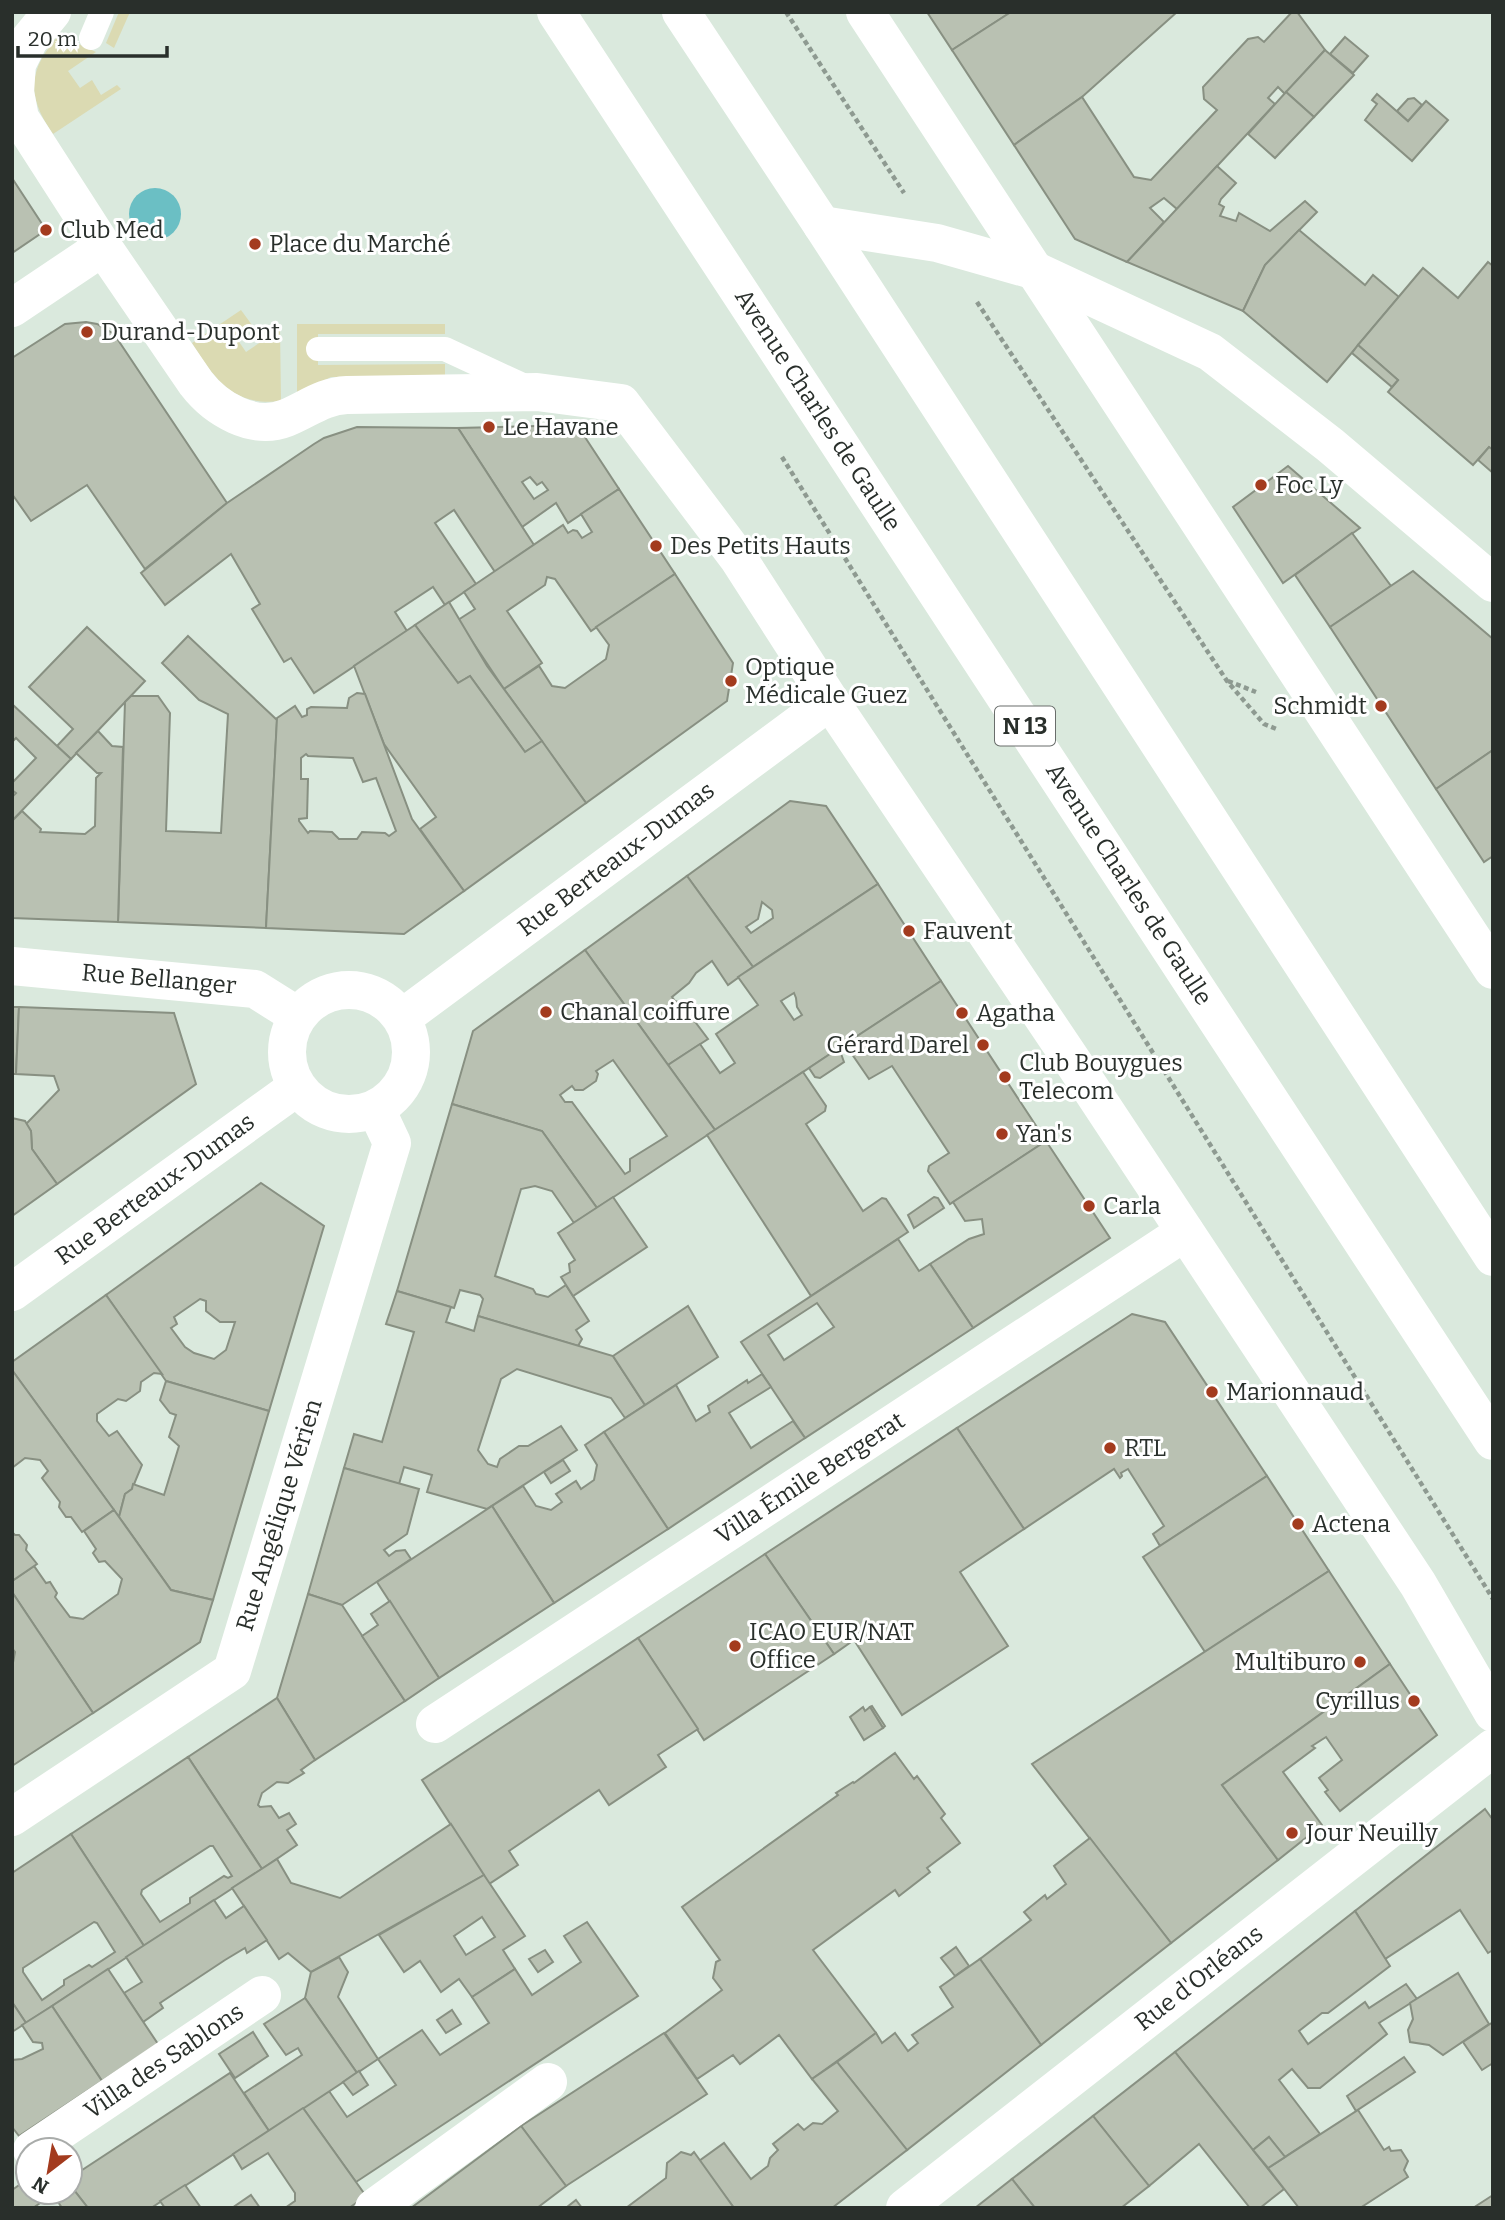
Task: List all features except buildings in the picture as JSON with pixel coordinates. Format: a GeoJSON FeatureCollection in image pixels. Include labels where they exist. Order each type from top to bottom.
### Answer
{"type":"FeatureCollection","features":[{"type":"Feature","properties":{"kind":"street"},"geometry":{"type":"LineString","coordinates":[[52,12],[29,40],[20,57],[14,82],[20,118],[103,247],[203,393],[224,409],[244,418],[264,422],[283,419],[320,400],[337,395],[537,391],[621,402],[738,558],[830,701],[1418,1584],[1493,1713]]}},
{"type":"Feature","properties":{"kind":"street","name":"Avenue Charles de Gaulle"},"geometry":{"type":"LineString","coordinates":[[556,12],[1493,1441]]}},
{"type":"Feature","properties":{"kind":"street"},"geometry":{"type":"LineString","coordinates":[[681,12],[1493,1257]]}},
{"type":"Feature","properties":{"kind":"street"},"geometry":{"type":"LineString","coordinates":[[864,12],[1493,970]]}},
{"type":"Feature","properties":{"kind":"street"},"geometry":{"type":"LineString","coordinates":[[822,225],[937,243],[1036,271],[1210,352],[1330,445],[1493,583]]}},
{"type":"Feature","properties":{"kind":"street"},"geometry":{"type":"LineString","coordinates":[[12,308],[103,247]]}},
{"type":"Feature","properties":{"kind":"street","name":"Rue Berteaux-Dumas"},"geometry":{"type":"LineString","coordinates":[[402,1018],[830,701]]}},
{"type":"Feature","properties":{"kind":"street","name":"Rue Bellanger"},"geometry":{"type":"LineString","coordinates":[[12,965],[254,989],[298,1016]]}},
{"type":"Feature","properties":{"kind":"street"},"geometry":{"type":"LineString","coordinates":[[350,989],[380,998],[402,1018],[412,1043],[410,1070],[398,1093],[376,1109],[347,1115],[318,1108],[297,1087],[287,1064],[288,1039],[298,1016],[321,996],[350,989]]}},
{"type":"Feature","properties":{"kind":"street","name":"Rue Berteaux-Dumas"},"geometry":{"type":"LineString","coordinates":[[12,1292],[297,1087]]}},
{"type":"Feature","properties":{"kind":"street","name":"Rue Angélique Vérien"},"geometry":{"type":"LineString","coordinates":[[12,1818],[232,1671],[393,1143],[376,1109]]}},
{"type":"Feature","properties":{"kind":"street","name":"Villa Émile Bergerat"},"geometry":{"type":"LineString","coordinates":[[435,1724],[1185,1232]]}},
{"type":"Feature","properties":{"kind":"street","name":"Rue d'Orléans"},"geometry":{"type":"LineString","coordinates":[[905,2208],[1493,1748]]}},
{"type":"Feature","properties":{"kind":"street","name":"Villa des Sablons"},"geometry":{"type":"LineString","coordinates":[[52,2136],[262,1995]]}},
{"type":"Feature","properties":{"kind":"street"},"geometry":{"type":"LineString","coordinates":[[374,2208],[548,2082]]}},
{"type":"Feature","properties":{"kind":"lane"},"geometry":{"type":"LineString","coordinates":[[91,38],[103,12]]}},
{"type":"Feature","properties":{"kind":"lane"},"geometry":{"type":"LineString","coordinates":[[318,349],[445,349],[537,391]]}},
{"type":"Feature","properties":{"kind":"path"},"geometry":{"type":"LineString","coordinates":[[786,12],[1227,681]]}},
{"type":"Feature","properties":{"kind":"path"},"geometry":{"type":"LineString","coordinates":[[782,457],[1493,1598]]}},
{"type":"Feature","properties":{"kind":"green space"},"geometry":{"type":"Polygon","coordinates":[[[119,12],[130,12],[114,48],[106,43],[119,12]]]}},
{"type":"Feature","properties":{"kind":"green space"},"geometry":{"type":"Polygon","coordinates":[[[59,35],[96,52],[68,71],[80,88],[92,80],[101,95],[117,85],[121,89],[53,134],[38,107],[34,83],[41,60],[59,35]]]}},
{"type":"Feature","properties":{"kind":"green space"},"geometry":{"type":"Polygon","coordinates":[[[241,310],[252,325],[235,336],[246,352],[280,329],[281,401],[250,400],[227,388],[217,379],[192,343],[241,310]]]}},
{"type":"Feature","properties":{"kind":"green space"},"geometry":{"type":"Polygon","coordinates":[[[297,324],[445,324],[445,334],[318,334],[318,365],[445,364],[445,376],[331,377],[297,394],[297,324]]]}},
{"type":"Feature","properties":{"kind":"water"},"geometry":{"type":"Polygon","coordinates":[[[155,188],[174,195],[181,214],[174,233],[155,240],[136,233],[129,214],[136,195],[155,188]]]}},
{"type":"Feature","properties":{"kind":"place","name":"Club Med"},"geometry":{"type":"Point","coordinates":[46,230]}},
{"type":"Feature","properties":{"kind":"place","name":"Place du Marché"},"geometry":{"type":"Point","coordinates":[255,244]}},
{"type":"Feature","properties":{"kind":"place","name":"Durand-Dupont"},"geometry":{"type":"Point","coordinates":[87,332]}},
{"type":"Feature","properties":{"kind":"place","name":"Le Havane"},"geometry":{"type":"Point","coordinates":[489,427]}},
{"type":"Feature","properties":{"kind":"place","name":"Foc Ly"},"geometry":{"type":"Point","coordinates":[1261,485]}},
{"type":"Feature","properties":{"kind":"place","name":"Des Petits Hauts"},"geometry":{"type":"Point","coordinates":[656,546]}},
{"type":"Feature","properties":{"kind":"place","name":"Optique Médicale Guez"},"geometry":{"type":"Point","coordinates":[731,681]}},
{"type":"Feature","properties":{"kind":"place","name":"Schmidt"},"geometry":{"type":"Point","coordinates":[1381,706]}},
{"type":"Feature","properties":{"kind":"place","name":"Fauvent"},"geometry":{"type":"Point","coordinates":[909,931]}},
{"type":"Feature","properties":{"kind":"place","name":"Chanal coiffure"},"geometry":{"type":"Point","coordinates":[546,1012]}},
{"type":"Feature","properties":{"kind":"place","name":"Agatha"},"geometry":{"type":"Point","coordinates":[962,1013]}},
{"type":"Feature","properties":{"kind":"place","name":"Gérard Darel"},"geometry":{"type":"Point","coordinates":[983,1045]}},
{"type":"Feature","properties":{"kind":"place","name":"Club Bouygues Telecom"},"geometry":{"type":"Point","coordinates":[1005,1077]}},
{"type":"Feature","properties":{"kind":"place","name":"Yan's"},"geometry":{"type":"Point","coordinates":[1002,1134]}},
{"type":"Feature","properties":{"kind":"place","name":"Carla"},"geometry":{"type":"Point","coordinates":[1089,1206]}},
{"type":"Feature","properties":{"kind":"place","name":"Marionnaud"},"geometry":{"type":"Point","coordinates":[1212,1392]}},
{"type":"Feature","properties":{"kind":"place","name":"RTL"},"geometry":{"type":"Point","coordinates":[1110,1448]}},
{"type":"Feature","properties":{"kind":"place","name":"Actena"},"geometry":{"type":"Point","coordinates":[1298,1524]}},
{"type":"Feature","properties":{"kind":"place","name":"ICAO EUR/NAT Office"},"geometry":{"type":"Point","coordinates":[735,1646]}},
{"type":"Feature","properties":{"kind":"place","name":"Multiburo"},"geometry":{"type":"Point","coordinates":[1360,1662]}},
{"type":"Feature","properties":{"kind":"place","name":"Cyrillus"},"geometry":{"type":"Point","coordinates":[1414,1701]}},
{"type":"Feature","properties":{"kind":"place","name":"Jour Neuilly"},"geometry":{"type":"Point","coordinates":[1292,1833]}}]}
